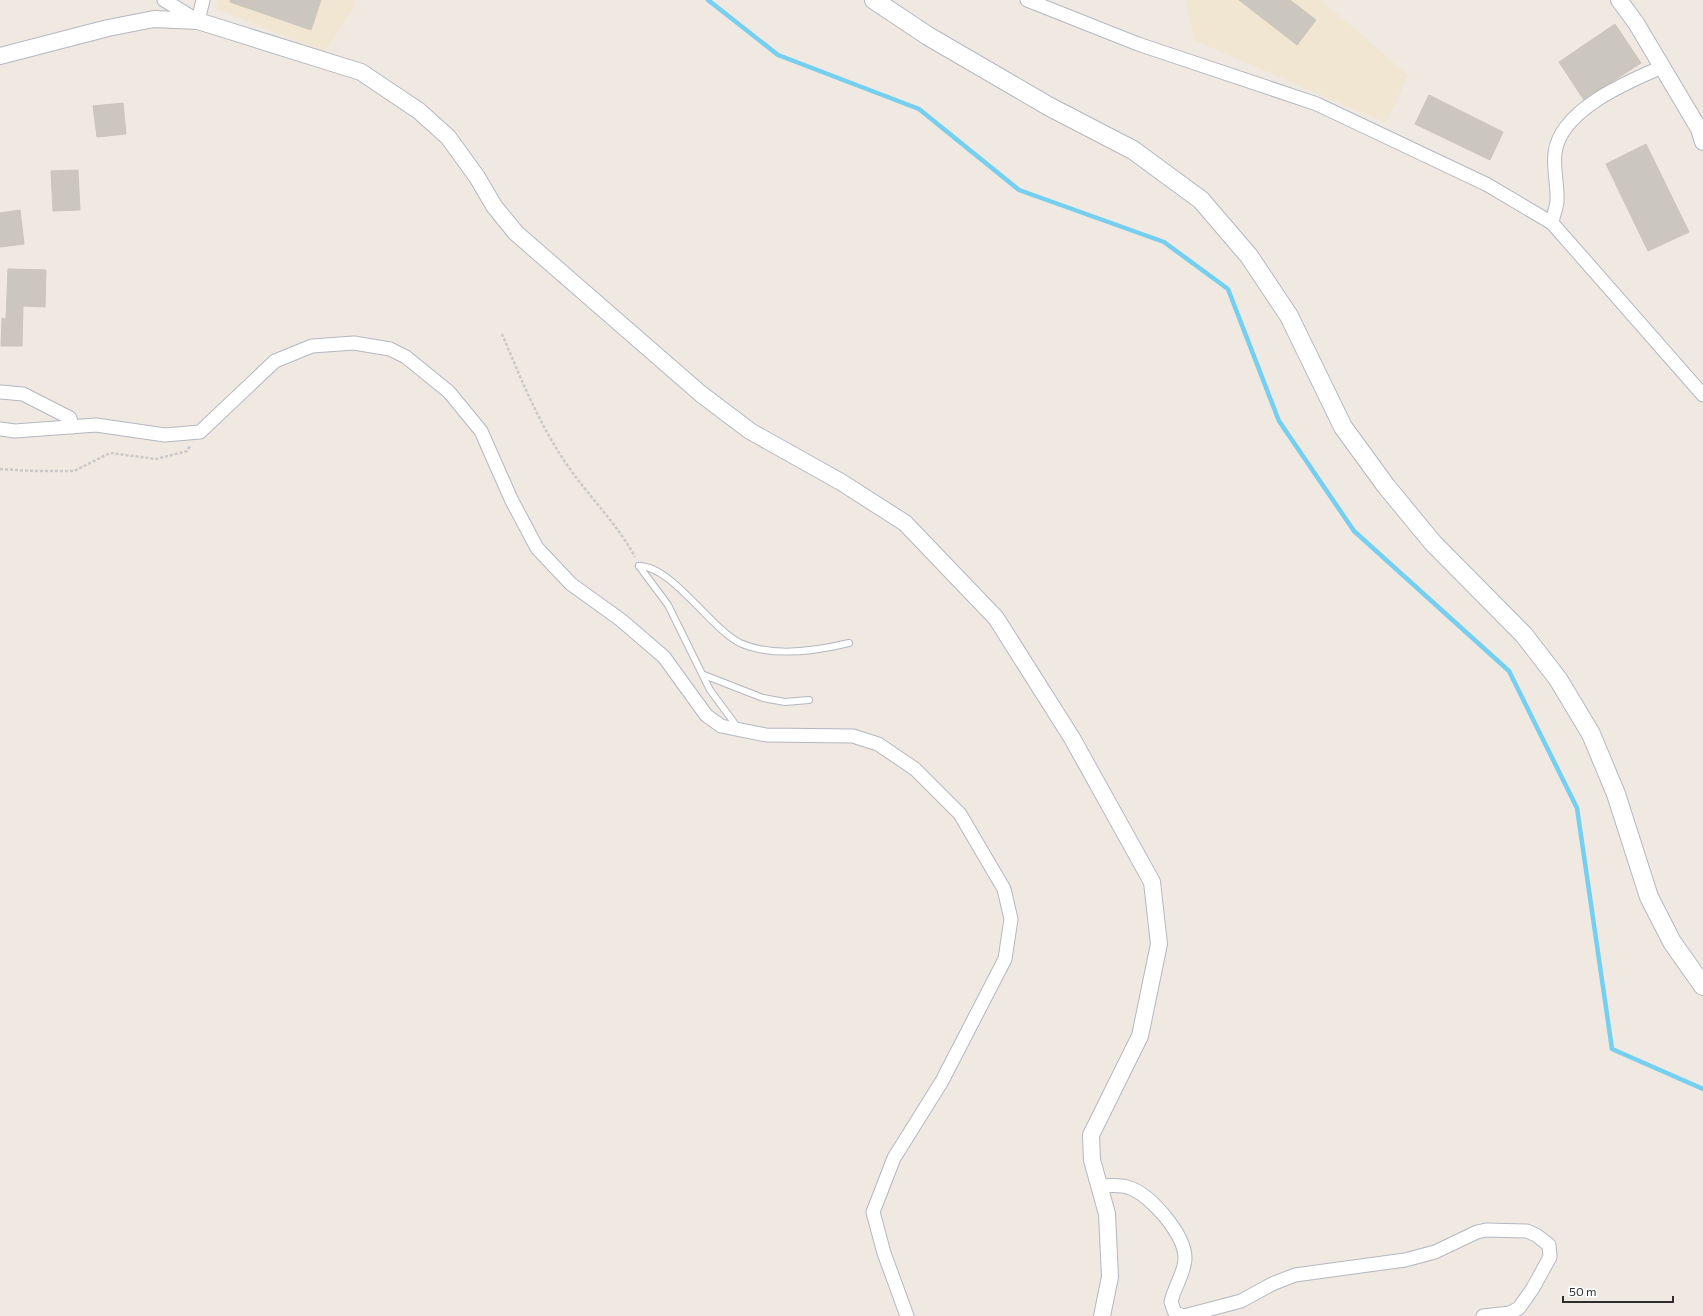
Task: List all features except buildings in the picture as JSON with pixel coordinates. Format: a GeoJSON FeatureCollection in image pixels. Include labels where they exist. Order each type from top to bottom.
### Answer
{"type":"FeatureCollection","features":[{"type":"Feature","properties":{"kind":"main road"},"geometry":{"type":"LineString","coordinates":[[874,0],[928,36],[1043,103],[1133,150],[1201,200],[1249,256],[1289,316],[1343,427],[1386,486],[1433,543],[1524,635],[1558,679],[1591,734],[1610,781],[1650,897],[1672,942],[1703,986]]}},
{"type":"Feature","properties":{"kind":"street"},"geometry":{"type":"LineString","coordinates":[[164,0],[198,21],[361,72],[419,111],[448,137],[477,177],[494,206],[516,233],[579,286],[701,394],[750,431],[841,482],[905,523],[996,618],[1072,738],[1152,882],[1159,944],[1140,1036],[1091,1135],[1092,1160],[1106,1214],[1110,1277],[1102,1316]]}},
{"type":"Feature","properties":{"kind":"street"},"geometry":{"type":"LineString","coordinates":[[198,21],[203,0]]}},
{"type":"Feature","properties":{"kind":"street"},"geometry":{"type":"LineString","coordinates":[[1027,0],[1138,44],[1317,104],[1486,184],[1552,223],[1703,395]]}},
{"type":"Feature","properties":{"kind":"street"},"geometry":{"type":"LineString","coordinates":[[1619,0],[1636,23],[1698,129],[1703,142]]}},
{"type":"Feature","properties":{"kind":"street"},"geometry":{"type":"LineString","coordinates":[[0,56],[108,28],[154,19],[198,21]]}},
{"type":"Feature","properties":{"kind":"street"},"geometry":{"type":"LineString","coordinates":[[1552,223],[1556,202],[1555,152],[1563,130],[1586,107],[1623,84],[1662,67]]}},
{"type":"Feature","properties":{"kind":"street"},"geometry":{"type":"LineString","coordinates":[[0,429],[15,431],[96,425],[165,434],[200,432],[275,361],[312,346],[354,343],[390,349],[406,357],[449,392],[481,432],[511,499],[538,548],[571,584],[621,620],[664,656],[706,715],[721,726],[766,735],[853,736],[878,744],[915,768],[960,814],[1004,889],[1011,919],[1005,959],[942,1081],[894,1158],[873,1212],[884,1253],[907,1316]]}},
{"type":"Feature","properties":{"kind":"street"},"geometry":{"type":"LineString","coordinates":[[0,392],[23,394],[70,418],[72,427]]}},
{"type":"Feature","properties":{"kind":"street"},"geometry":{"type":"LineString","coordinates":[[1099,1186],[1125,1186],[1141,1194],[1178,1233],[1185,1258],[1184,1266],[1171,1302],[1175,1313],[1184,1316],[1241,1301],[1272,1284],[1295,1275],[1373,1266],[1405,1260],[1435,1252],[1477,1232],[1486,1230],[1527,1231],[1536,1235],[1549,1245],[1550,1256],[1533,1288],[1519,1308],[1510,1313],[1483,1316]]}},
{"type":"Feature","properties":{"kind":"lane"},"geometry":{"type":"LineString","coordinates":[[639,566],[652,569],[668,580],[731,637],[748,646],[764,649],[798,651],[821,649],[849,643]]}},
{"type":"Feature","properties":{"kind":"lane"},"geometry":{"type":"LineString","coordinates":[[639,566],[668,606],[704,675],[710,690],[739,730]]}},
{"type":"Feature","properties":{"kind":"lane"},"geometry":{"type":"LineString","coordinates":[[704,675],[763,698],[785,702],[809,700]]}},
{"type":"Feature","properties":{"kind":"path"},"geometry":{"type":"LineString","coordinates":[[502,334],[522,381],[555,446],[570,469],[627,542],[639,566]]}},
{"type":"Feature","properties":{"kind":"path"},"geometry":{"type":"LineString","coordinates":[[0,469],[33,471],[74,470],[110,453],[156,459],[187,451],[200,432]]}},
{"type":"Feature","properties":{"kind":"shaded area"},"geometry":{"type":"Polygon","coordinates":[[[218,0],[356,0],[354,7],[325,52],[216,9],[218,0]]]}},
{"type":"Feature","properties":{"kind":"shaded area"},"geometry":{"type":"Polygon","coordinates":[[[1185,0],[1321,0],[1408,75],[1386,123],[1195,41],[1185,0]]]}},
{"type":"Feature","properties":{"kind":"waterway"},"geometry":{"type":"LineString","coordinates":[[708,0],[778,55],[919,109],[1019,190],[1164,242],[1228,289],[1279,421],[1354,531],[1509,671],[1577,808],[1612,1049],[1703,1089]]}}]}
